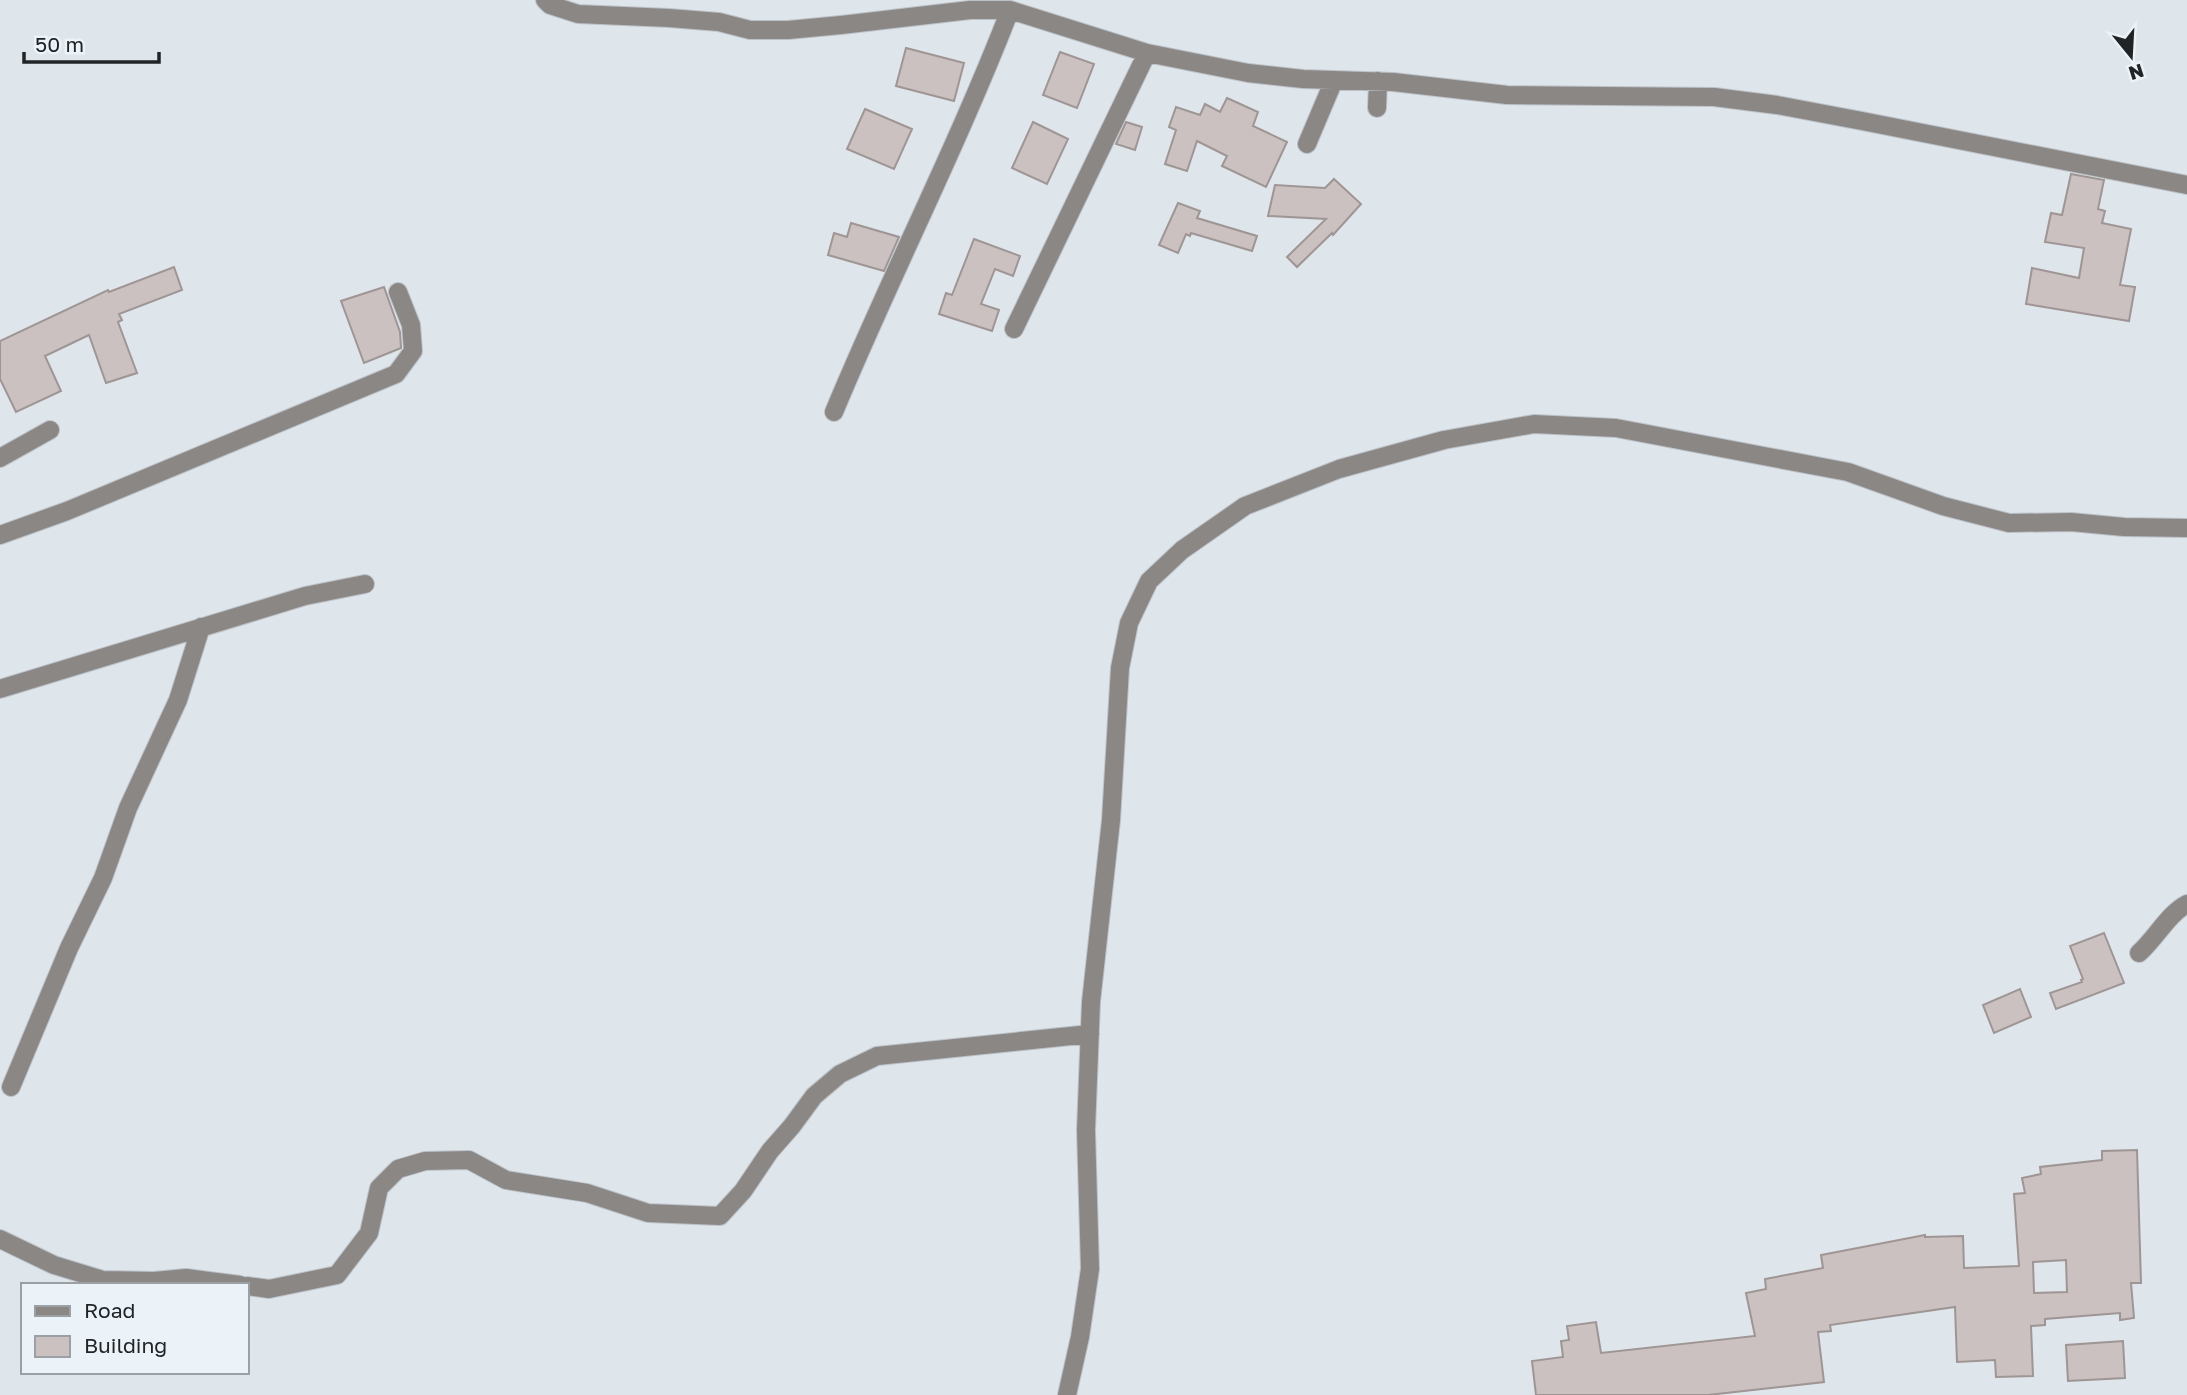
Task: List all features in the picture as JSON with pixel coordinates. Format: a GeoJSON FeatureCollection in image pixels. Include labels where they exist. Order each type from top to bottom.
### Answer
{"type":"FeatureCollection","features":[{"type":"Feature","properties":{"kind":"street"},"geometry":{"type":"LineString","coordinates":[[545,0],[550,5],[578,14],[719,22],[750,30],[841,25],[970,10],[1010,10],[1147,53],[1248,73],[1378,81],[1507,95],[1714,97],[1861,121],[2187,185]]}},
{"type":"Feature","properties":{"kind":"street"},"geometry":{"type":"LineString","coordinates":[[834,412],[861,346],[893,282],[969,110],[1010,10]]}},
{"type":"Feature","properties":{"kind":"street"},"geometry":{"type":"LineString","coordinates":[[1014,329],[1147,53]]}},
{"type":"Feature","properties":{"kind":"street"},"geometry":{"type":"LineString","coordinates":[[1307,144],[1334,80]]}},
{"type":"Feature","properties":{"kind":"street"},"geometry":{"type":"LineString","coordinates":[[1377,108],[1378,81]]}},
{"type":"Feature","properties":{"kind":"street"},"geometry":{"type":"LineString","coordinates":[[0,535],[67,511],[396,374],[413,351],[411,325],[398,292]]}},
{"type":"Feature","properties":{"kind":"street"},"geometry":{"type":"LineString","coordinates":[[1067,1395],[1082,1325],[1090,1269],[1086,1130],[1090,1034],[1101,894],[1111,820],[1120,668],[1129,623],[1149,581],[1181,550],[1245,506],[1339,469],[1444,440],[1534,424],[1616,428],[1848,472],[1943,506],[2009,523],[2071,522],[2124,527],[2187,528]]}},
{"type":"Feature","properties":{"kind":"street"},"geometry":{"type":"LineString","coordinates":[[0,458],[50,430]]}},
{"type":"Feature","properties":{"kind":"street"},"geometry":{"type":"LineString","coordinates":[[0,689],[304,596],[365,584]]}},
{"type":"Feature","properties":{"kind":"street"},"geometry":{"type":"LineString","coordinates":[[11,1087],[69,948],[103,878],[128,808],[178,700],[201,627]]}},
{"type":"Feature","properties":{"kind":"street"},"geometry":{"type":"LineString","coordinates":[[2139,953],[2153,941],[2178,908],[2187,904]]}},
{"type":"Feature","properties":{"kind":"street"},"geometry":{"type":"LineString","coordinates":[[248,1286],[269,1289],[337,1275],[369,1233],[379,1188],[398,1169],[425,1161],[469,1160],[506,1180],[587,1193],[648,1213],[720,1216],[743,1191],[770,1151],[814,1096],[840,1074],[877,1056],[1090,1034]]}},
{"type":"Feature","properties":{"kind":"street"},"geometry":{"type":"LineString","coordinates":[[0,1239],[54,1265],[103,1280],[154,1281],[186,1278],[225,1283]]}},
{"type":"Feature","properties":{"kind":"building"},"geometry":{"type":"Polygon","coordinates":[[[906,48],[964,63],[954,101],[896,86],[906,48]]]}},
{"type":"Feature","properties":{"kind":"building"},"geometry":{"type":"Polygon","coordinates":[[[1060,52],[1094,64],[1077,108],[1043,95],[1060,52]]]}},
{"type":"Feature","properties":{"kind":"building"},"geometry":{"type":"Polygon","coordinates":[[[1227,98],[1258,112],[1253,126],[1287,142],[1266,187],[1222,166],[1227,156],[1197,141],[1187,171],[1165,164],[1176,130],[1169,127],[1176,107],[1200,115],[1205,104],[1220,112],[1227,98]]]}},
{"type":"Feature","properties":{"kind":"building"},"geometry":{"type":"Polygon","coordinates":[[[865,109],[912,129],[894,169],[847,149],[865,109]]]}},
{"type":"Feature","properties":{"kind":"building"},"geometry":{"type":"Polygon","coordinates":[[[1033,122],[1068,139],[1047,184],[1012,168],[1033,122]]]}},
{"type":"Feature","properties":{"kind":"building"},"geometry":{"type":"Polygon","coordinates":[[[1126,122],[1142,127],[1135,150],[1116,144],[1126,122]]]}},
{"type":"Feature","properties":{"kind":"building"},"geometry":{"type":"Polygon","coordinates":[[[2071,174],[2104,180],[2098,209],[2105,211],[2102,223],[2131,229],[2120,285],[2135,287],[2129,321],[2026,304],[2032,268],[2079,278],[2084,248],[2045,242],[2051,213],[2062,215],[2071,174]]]}},
{"type":"Feature","properties":{"kind":"building"},"geometry":{"type":"Polygon","coordinates":[[[1334,179],[1361,204],[1333,235],[1332,233],[1297,267],[1287,257],[1326,219],[1268,216],[1275,185],[1325,188],[1334,179]]]}},
{"type":"Feature","properties":{"kind":"building"},"geometry":{"type":"Polygon","coordinates":[[[1178,203],[1200,211],[1197,218],[1257,236],[1252,251],[1191,233],[1190,236],[1186,234],[1178,253],[1159,245],[1178,203]]]}},
{"type":"Feature","properties":{"kind":"building"},"geometry":{"type":"Polygon","coordinates":[[[851,223],[899,237],[884,271],[828,255],[834,233],[847,237],[851,223]]]}},
{"type":"Feature","properties":{"kind":"building"},"geometry":{"type":"Polygon","coordinates":[[[974,239],[1020,256],[1013,276],[995,269],[981,304],[999,310],[992,331],[939,314],[946,293],[952,295],[974,239]]]}},
{"type":"Feature","properties":{"kind":"building"},"geometry":{"type":"Polygon","coordinates":[[[174,267],[182,290],[119,314],[122,320],[118,322],[137,373],[106,383],[89,335],[45,356],[61,391],[16,412],[0,379],[0,341],[108,290],[109,292],[174,267]]]}},
{"type":"Feature","properties":{"kind":"building"},"geometry":{"type":"Polygon","coordinates":[[[384,287],[400,332],[401,348],[364,363],[341,301],[384,287]]]}},
{"type":"Feature","properties":{"kind":"building"},"geometry":{"type":"Polygon","coordinates":[[[2104,933],[2124,983],[2056,1009],[2050,993],[2082,982],[2083,979],[2070,946],[2104,933]]]}},
{"type":"Feature","properties":{"kind":"building"},"geometry":{"type":"Polygon","coordinates":[[[2020,989],[2031,1017],[1994,1033],[1983,1005],[2020,989]]]}},
{"type":"Feature","properties":{"kind":"building"},"geometry":{"type":"Polygon","coordinates":[[[2137,1150],[2141,1283],[2131,1283],[2134,1318],[2120,1320],[2120,1313],[2045,1319],[2045,1325],[2031,1326],[2033,1376],[1996,1377],[1995,1360],[1957,1362],[1955,1307],[1830,1325],[1831,1331],[1818,1332],[1824,1382],[1708,1395],[1536,1395],[1532,1361],[1563,1357],[1561,1341],[1569,1340],[1567,1326],[1596,1322],[1601,1353],[1755,1336],[1746,1293],[1766,1289],[1765,1279],[1823,1268],[1821,1255],[1925,1235],[1963,1236],[1964,1268],[2019,1266],[2014,1194],[2025,1193],[2022,1178],[2041,1174],[2040,1167],[2102,1160],[2102,1151],[2137,1150]],[[2066,1260],[2033,1262],[2034,1293],[2067,1292],[2066,1260]]]}},
{"type":"Feature","properties":{"kind":"building"},"geometry":{"type":"Polygon","coordinates":[[[2123,1341],[2125,1378],[2068,1381],[2066,1345],[2123,1341]]]}}]}
